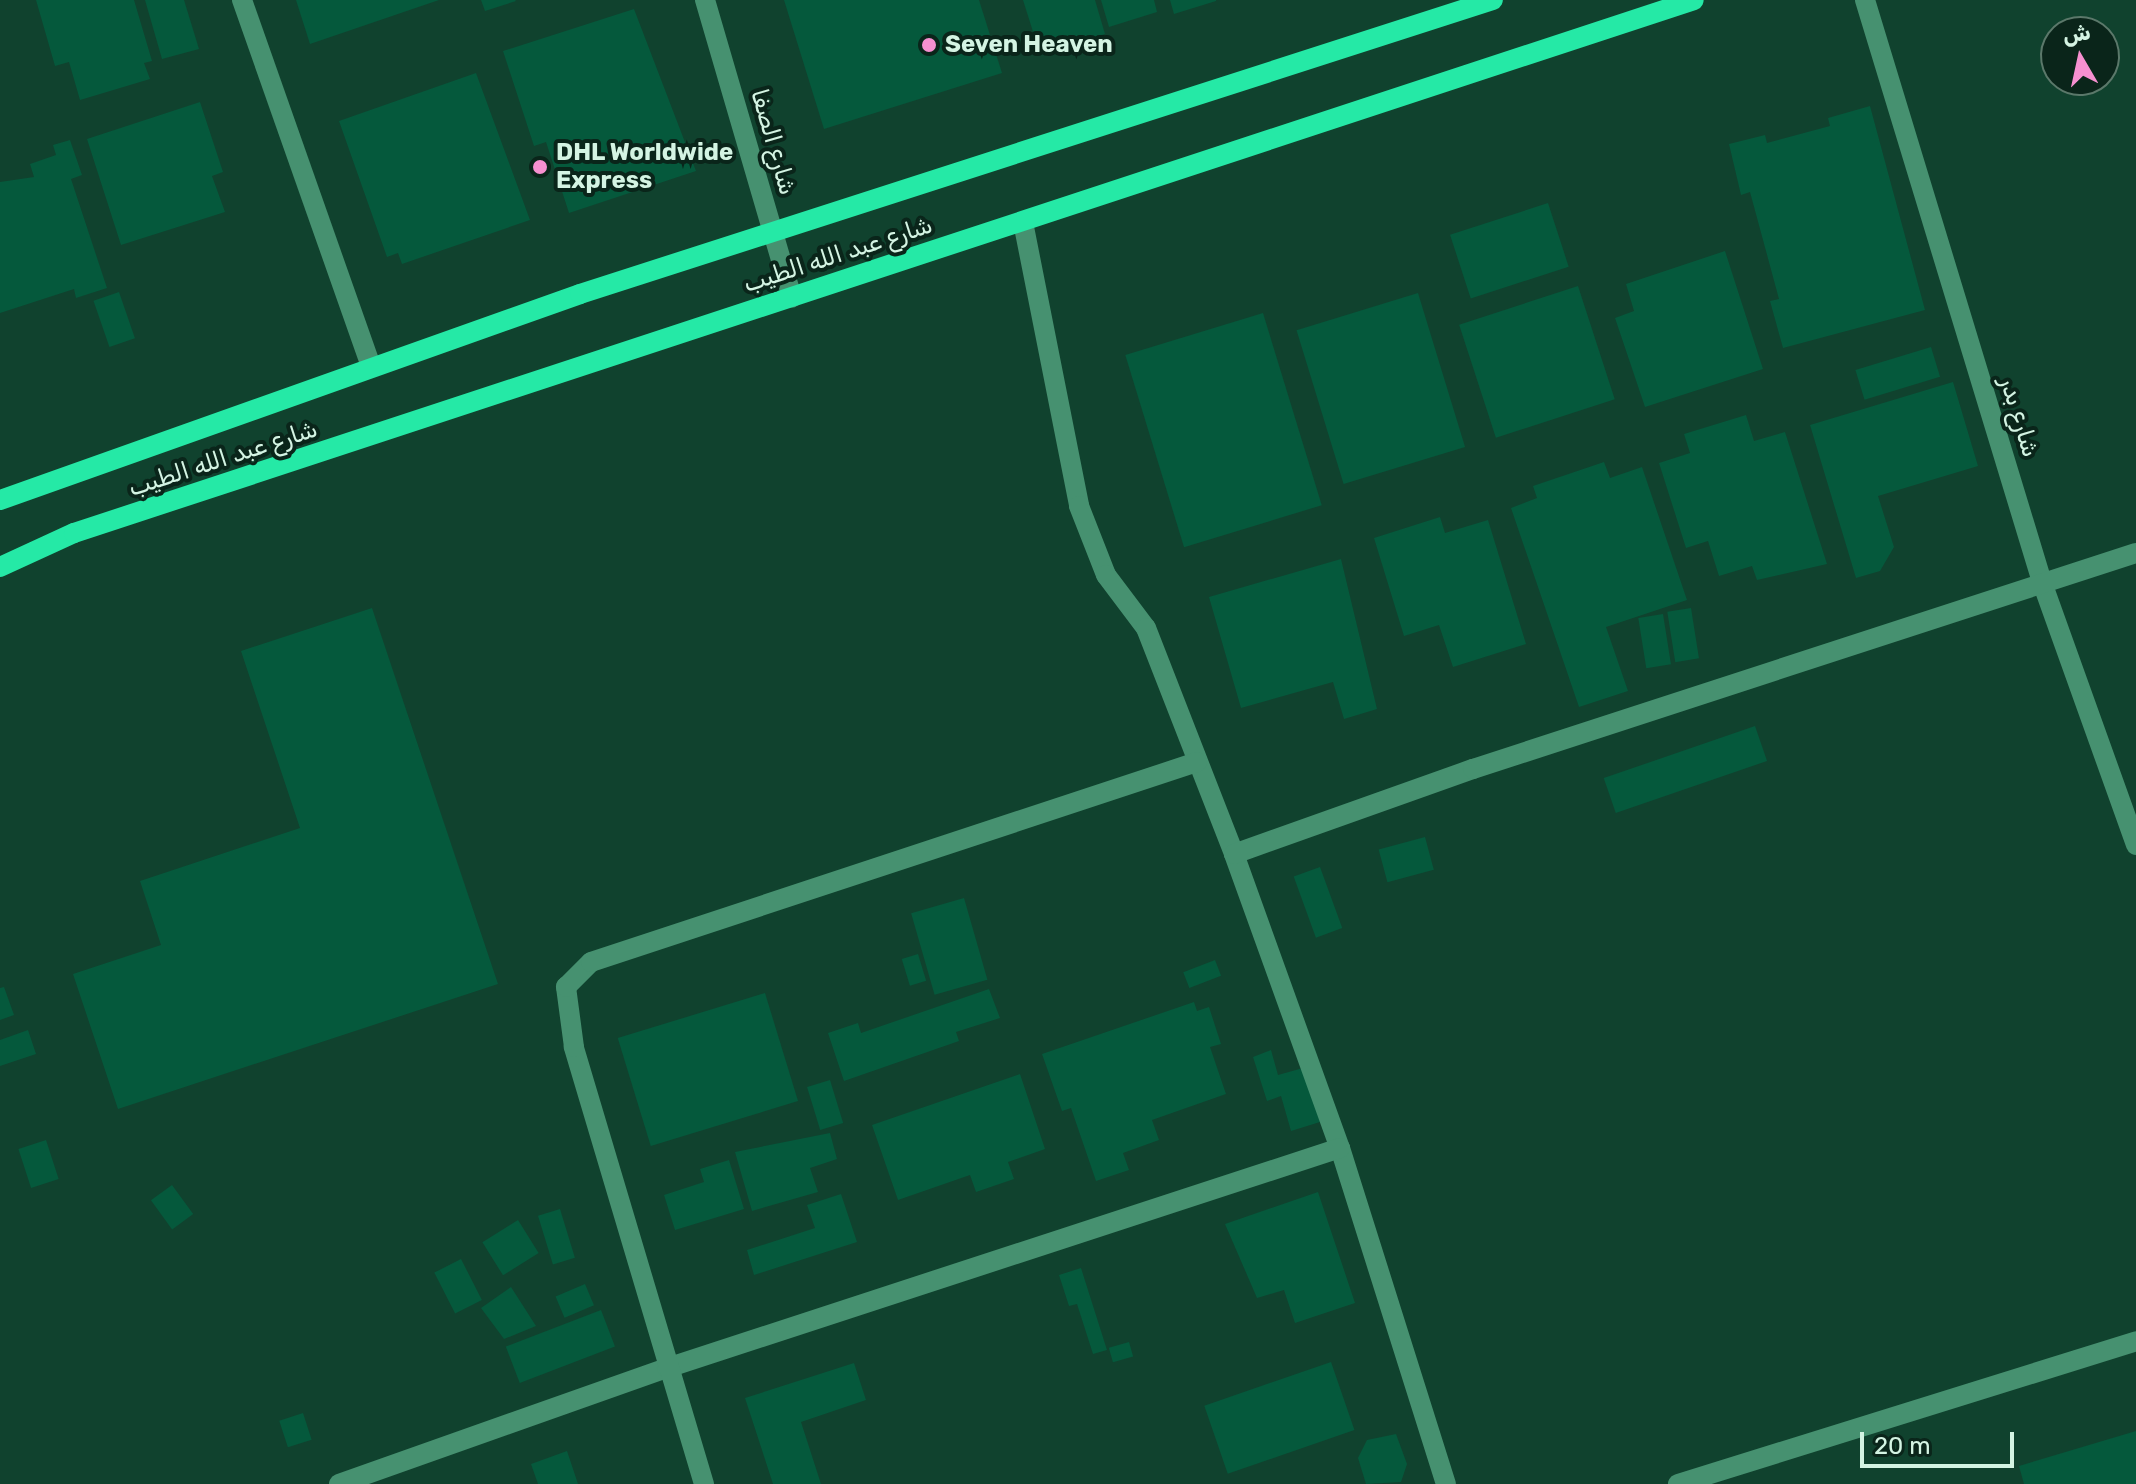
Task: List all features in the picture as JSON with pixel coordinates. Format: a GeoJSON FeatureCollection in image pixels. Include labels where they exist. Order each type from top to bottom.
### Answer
{"type":"FeatureCollection","features":[{"type":"Feature","properties":{"kind":"main road","name":"شارع عبد الله الطيب"},"geometry":{"type":"LineString","coordinates":[[0,500],[580,294],[774,236],[1493,0]]}},
{"type":"Feature","properties":{"kind":"main road","name":"شارع عبد الله الطيب"},"geometry":{"type":"LineString","coordinates":[[0,567],[74,533],[1694,0]]}},
{"type":"Feature","properties":{"kind":"street"},"geometry":{"type":"LineString","coordinates":[[242,0],[371,367]]}},
{"type":"Feature","properties":{"kind":"street","name":"شارع الصفا"},"geometry":{"type":"LineString","coordinates":[[705,0],[792,298]]}},
{"type":"Feature","properties":{"kind":"street","name":"شارع بدر"},"geometry":{"type":"LineString","coordinates":[[1865,0],[2043,585],[2136,845]]}},
{"type":"Feature","properties":{"kind":"street"},"geometry":{"type":"LineString","coordinates":[[1023,222],[1079,506],[1106,575],[1146,628],[1234,854],[1340,1148],[1446,1484]]}},
{"type":"Feature","properties":{"kind":"street"},"geometry":{"type":"LineString","coordinates":[[1234,854],[1473,769],[2136,553]]}},
{"type":"Feature","properties":{"kind":"street"},"geometry":{"type":"LineString","coordinates":[[704,1484],[574,1047],[566,987],[591,962],[1197,762]]}},
{"type":"Feature","properties":{"kind":"street"},"geometry":{"type":"LineString","coordinates":[[339,1484],[667,1368],[1340,1148]]}},
{"type":"Feature","properties":{"kind":"street"},"geometry":{"type":"LineString","coordinates":[[1678,1484],[2136,1341]]}},
{"type":"Feature","properties":{"kind":"building"},"geometry":{"type":"Polygon","coordinates":[[[36,0],[134,0],[152,61],[144,63],[150,79],[80,100],[69,62],[55,66],[36,0]]]}},
{"type":"Feature","properties":{"kind":"building"},"geometry":{"type":"Polygon","coordinates":[[[145,0],[184,0],[199,49],[162,59],[145,0]]]}},
{"type":"Feature","properties":{"kind":"building"},"geometry":{"type":"Polygon","coordinates":[[[296,0],[439,0],[310,44],[296,0]]]}},
{"type":"Feature","properties":{"kind":"building"},"geometry":{"type":"Polygon","coordinates":[[[481,0],[515,0],[516,1],[485,11],[481,0]]]}},
{"type":"Feature","properties":{"kind":"building"},"geometry":{"type":"Polygon","coordinates":[[[784,0],[979,0],[1002,73],[824,129],[784,0]]]}},
{"type":"Feature","properties":{"kind":"building"},"geometry":{"type":"Polygon","coordinates":[[[1023,0],[1095,0],[1105,34],[1040,54],[1023,0]]]}},
{"type":"Feature","properties":{"kind":"building"},"geometry":{"type":"Polygon","coordinates":[[[1101,0],[1154,0],[1157,12],[1109,27],[1101,0]]]}},
{"type":"Feature","properties":{"kind":"building"},"geometry":{"type":"Polygon","coordinates":[[[1170,0],[1216,0],[1216,1],[1174,14],[1170,0]]]}},
{"type":"Feature","properties":{"kind":"building"},"geometry":{"type":"Polygon","coordinates":[[[634,9],[696,171],[569,213],[546,142],[534,146],[503,51],[634,9]]]}},
{"type":"Feature","properties":{"kind":"building"},"geometry":{"type":"Polygon","coordinates":[[[476,73],[530,220],[402,264],[398,253],[387,257],[339,121],[476,73]]]}},
{"type":"Feature","properties":{"kind":"building"},"geometry":{"type":"Polygon","coordinates":[[[200,102],[223,172],[212,176],[225,212],[121,245],[87,139],[200,102]]]}},
{"type":"Feature","properties":{"kind":"building"},"geometry":{"type":"Polygon","coordinates":[[[1870,106],[1925,310],[1783,348],[1770,301],[1779,299],[1750,192],[1741,195],[1729,144],[1765,135],[1767,143],[1830,126],[1828,118],[1870,106]]]}},
{"type":"Feature","properties":{"kind":"building"},"geometry":{"type":"Polygon","coordinates":[[[70,140],[82,175],[71,179],[107,288],[76,298],[74,289],[0,313],[0,182],[34,177],[30,164],[56,155],[53,145],[70,140]]]}},
{"type":"Feature","properties":{"kind":"building"},"geometry":{"type":"Polygon","coordinates":[[[1548,203],[1569,267],[1471,299],[1450,235],[1548,203]]]}},
{"type":"Feature","properties":{"kind":"building"},"geometry":{"type":"Polygon","coordinates":[[[1725,251],[1763,369],[1645,407],[1615,318],[1634,311],[1626,284],[1725,251]]]}},
{"type":"Feature","properties":{"kind":"building"},"geometry":{"type":"Polygon","coordinates":[[[1578,286],[1615,399],[1496,438],[1459,325],[1578,286]]]}},
{"type":"Feature","properties":{"kind":"building"},"geometry":{"type":"Polygon","coordinates":[[[119,292],[135,338],[109,347],[93,301],[119,292]]]}},
{"type":"Feature","properties":{"kind":"building"},"geometry":{"type":"Polygon","coordinates":[[[1418,293],[1465,447],[1344,484],[1297,330],[1418,293]]]}},
{"type":"Feature","properties":{"kind":"building"},"geometry":{"type":"Polygon","coordinates":[[[1263,313],[1322,505],[1184,547],[1125,355],[1263,313]]]}},
{"type":"Feature","properties":{"kind":"building"},"geometry":{"type":"Polygon","coordinates":[[[1931,347],[1940,377],[1865,400],[1855,370],[1931,347]]]}},
{"type":"Feature","properties":{"kind":"building"},"geometry":{"type":"Polygon","coordinates":[[[1953,382],[1978,466],[1878,496],[1894,547],[1880,571],[1856,578],[1810,425],[1953,382]]]}},
{"type":"Feature","properties":{"kind":"building"},"geometry":{"type":"Polygon","coordinates":[[[1746,415],[1754,441],[1785,432],[1827,564],[1757,580],[1752,566],[1719,576],[1708,541],[1686,548],[1659,463],[1690,453],[1684,434],[1746,415]]]}},
{"type":"Feature","properties":{"kind":"building"},"geometry":{"type":"Polygon","coordinates":[[[1604,462],[1610,478],[1642,467],[1687,600],[1606,627],[1628,691],[1579,707],[1511,508],[1537,498],[1533,486],[1604,462]]]}},
{"type":"Feature","properties":{"kind":"building"},"geometry":{"type":"Polygon","coordinates":[[[1440,517],[1445,533],[1488,520],[1526,644],[1453,667],[1439,625],[1404,636],[1374,538],[1440,517]]]}},
{"type":"Feature","properties":{"kind":"building"},"geometry":{"type":"Polygon","coordinates":[[[1341,559],[1377,709],[1344,719],[1333,682],[1241,708],[1209,597],[1341,559]]]}},
{"type":"Feature","properties":{"kind":"building"},"geometry":{"type":"Polygon","coordinates":[[[372,608],[498,984],[118,1109],[73,974],[161,945],[140,881],[300,828],[241,651],[372,608]]]}},
{"type":"Feature","properties":{"kind":"building"},"geometry":{"type":"Polygon","coordinates":[[[1691,608],[1699,658],[1675,662],[1667,612],[1691,608]]]}},
{"type":"Feature","properties":{"kind":"building"},"geometry":{"type":"Polygon","coordinates":[[[1663,614],[1671,664],[1646,668],[1638,618],[1663,614]]]}},
{"type":"Feature","properties":{"kind":"building"},"geometry":{"type":"Polygon","coordinates":[[[1755,726],[1767,761],[1616,813],[1604,778],[1755,726]]]}},
{"type":"Feature","properties":{"kind":"building"},"geometry":{"type":"Polygon","coordinates":[[[1425,837],[1434,870],[1387,882],[1379,849],[1425,837]]]}},
{"type":"Feature","properties":{"kind":"building"},"geometry":{"type":"Polygon","coordinates":[[[1320,867],[1342,928],[1316,938],[1294,877],[1320,867]]]}},
{"type":"Feature","properties":{"kind":"building"},"geometry":{"type":"Polygon","coordinates":[[[964,898],[987,980],[935,995],[911,913],[964,898]]]}},
{"type":"Feature","properties":{"kind":"building"},"geometry":{"type":"Polygon","coordinates":[[[918,954],[926,981],[910,986],[902,959],[918,954]]]}},
{"type":"Feature","properties":{"kind":"building"},"geometry":{"type":"Polygon","coordinates":[[[1215,960],[1221,976],[1189,988],[1183,972],[1215,960]]]}},
{"type":"Feature","properties":{"kind":"building"},"geometry":{"type":"Polygon","coordinates":[[[4,987],[14,1015],[0,1020],[0,988],[4,987]]]}},
{"type":"Feature","properties":{"kind":"building"},"geometry":{"type":"Polygon","coordinates":[[[989,989],[1000,1018],[956,1032],[959,1041],[844,1081],[828,1033],[858,1023],[861,1033],[989,989]]]}},
{"type":"Feature","properties":{"kind":"building"},"geometry":{"type":"Polygon","coordinates":[[[765,993],[798,1101],[651,1146],[618,1038],[765,993]]]}},
{"type":"Feature","properties":{"kind":"building"},"geometry":{"type":"Polygon","coordinates":[[[1194,1002],[1197,1011],[1209,1007],[1221,1044],[1210,1047],[1226,1094],[1152,1120],[1159,1140],[1123,1153],[1129,1170],[1096,1181],[1071,1108],[1062,1111],[1042,1054],[1194,1002]]]}},
{"type":"Feature","properties":{"kind":"building"},"geometry":{"type":"Polygon","coordinates":[[[28,1030],[36,1054],[0,1066],[0,1040],[28,1030]]]}},
{"type":"Feature","properties":{"kind":"building"},"geometry":{"type":"Polygon","coordinates":[[[1271,1050],[1278,1075],[1303,1068],[1320,1122],[1291,1131],[1281,1096],[1267,1101],[1253,1057],[1271,1050]]]}},
{"type":"Feature","properties":{"kind":"building"},"geometry":{"type":"Polygon","coordinates":[[[1020,1074],[1045,1149],[1008,1162],[1014,1179],[976,1192],[970,1175],[898,1200],[872,1125],[1020,1074]]]}},
{"type":"Feature","properties":{"kind":"building"},"geometry":{"type":"Polygon","coordinates":[[[830,1080],[843,1123],[820,1130],[807,1087],[830,1080]]]}},
{"type":"Feature","properties":{"kind":"building"},"geometry":{"type":"Polygon","coordinates":[[[830,1133],[837,1159],[810,1168],[818,1192],[752,1211],[735,1152],[830,1133]]]}},
{"type":"Feature","properties":{"kind":"building"},"geometry":{"type":"Polygon","coordinates":[[[46,1140],[59,1179],[31,1188],[18,1149],[46,1140]]]}},
{"type":"Feature","properties":{"kind":"building"},"geometry":{"type":"Polygon","coordinates":[[[729,1160],[744,1209],[675,1230],[664,1195],[704,1182],[700,1169],[729,1160]]]}},
{"type":"Feature","properties":{"kind":"building"},"geometry":{"type":"Polygon","coordinates":[[[172,1185],[193,1214],[172,1229],[151,1200],[172,1185]]]}},
{"type":"Feature","properties":{"kind":"building"},"geometry":{"type":"Polygon","coordinates":[[[1318,1192],[1355,1303],[1295,1323],[1284,1290],[1257,1298],[1225,1224],[1318,1192]]]}},
{"type":"Feature","properties":{"kind":"building"},"geometry":{"type":"Polygon","coordinates":[[[841,1194],[857,1242],[754,1275],[747,1250],[815,1228],[807,1205],[841,1194]]]}},
{"type":"Feature","properties":{"kind":"building"},"geometry":{"type":"Polygon","coordinates":[[[560,1209],[575,1258],[553,1264],[538,1216],[560,1209]]]}},
{"type":"Feature","properties":{"kind":"building"},"geometry":{"type":"Polygon","coordinates":[[[518,1220],[539,1253],[503,1275],[482,1242],[518,1220]]]}},
{"type":"Feature","properties":{"kind":"building"},"geometry":{"type":"Polygon","coordinates":[[[461,1259],[482,1300],[455,1314],[434,1273],[461,1259]]]}},
{"type":"Feature","properties":{"kind":"building"},"geometry":{"type":"Polygon","coordinates":[[[1081,1268],[1107,1350],[1093,1354],[1077,1304],[1069,1306],[1059,1275],[1081,1268]]]}},
{"type":"Feature","properties":{"kind":"building"},"geometry":{"type":"Polygon","coordinates":[[[585,1284],[594,1305],[565,1318],[556,1297],[585,1284]]]}},
{"type":"Feature","properties":{"kind":"building"},"geometry":{"type":"Polygon","coordinates":[[[511,1287],[536,1326],[504,1339],[481,1308],[511,1287]]]}},
{"type":"Feature","properties":{"kind":"building"},"geometry":{"type":"Polygon","coordinates":[[[601,1310],[615,1346],[520,1383],[506,1347],[601,1310]]]}},
{"type":"Feature","properties":{"kind":"building"},"geometry":{"type":"Polygon","coordinates":[[[1129,1342],[1133,1356],[1113,1362],[1109,1348],[1129,1342]]]}},
{"type":"Feature","properties":{"kind":"building"},"geometry":{"type":"Polygon","coordinates":[[[1331,1362],[1354,1430],[1228,1474],[1204,1406],[1331,1362]]]}},
{"type":"Feature","properties":{"kind":"building"},"geometry":{"type":"Polygon","coordinates":[[[854,1363],[866,1400],[801,1422],[821,1484],[773,1484],[745,1398],[854,1363]]]}},
{"type":"Feature","properties":{"kind":"building"},"geometry":{"type":"Polygon","coordinates":[[[303,1413],[312,1440],[288,1447],[279,1421],[303,1413]]]}},
{"type":"Feature","properties":{"kind":"building"},"geometry":{"type":"Polygon","coordinates":[[[2136,1431],[2136,1484],[2024,1484],[2019,1466],[2136,1431]]]}},
{"type":"Feature","properties":{"kind":"building"},"geometry":{"type":"Polygon","coordinates":[[[1396,1434],[1407,1464],[1401,1482],[1366,1484],[1358,1458],[1367,1440],[1396,1434]]]}},
{"type":"Feature","properties":{"kind":"building"},"geometry":{"type":"Polygon","coordinates":[[[567,1451],[578,1484],[538,1484],[531,1464],[567,1451]]]}},
{"type":"Feature","properties":{"kind":"place","name":"Seven Heaven"},"geometry":{"type":"Point","coordinates":[929,45]}},
{"type":"Feature","properties":{"kind":"place","name":"DHL Worldwide Express"},"geometry":{"type":"Point","coordinates":[540,167]}}]}
